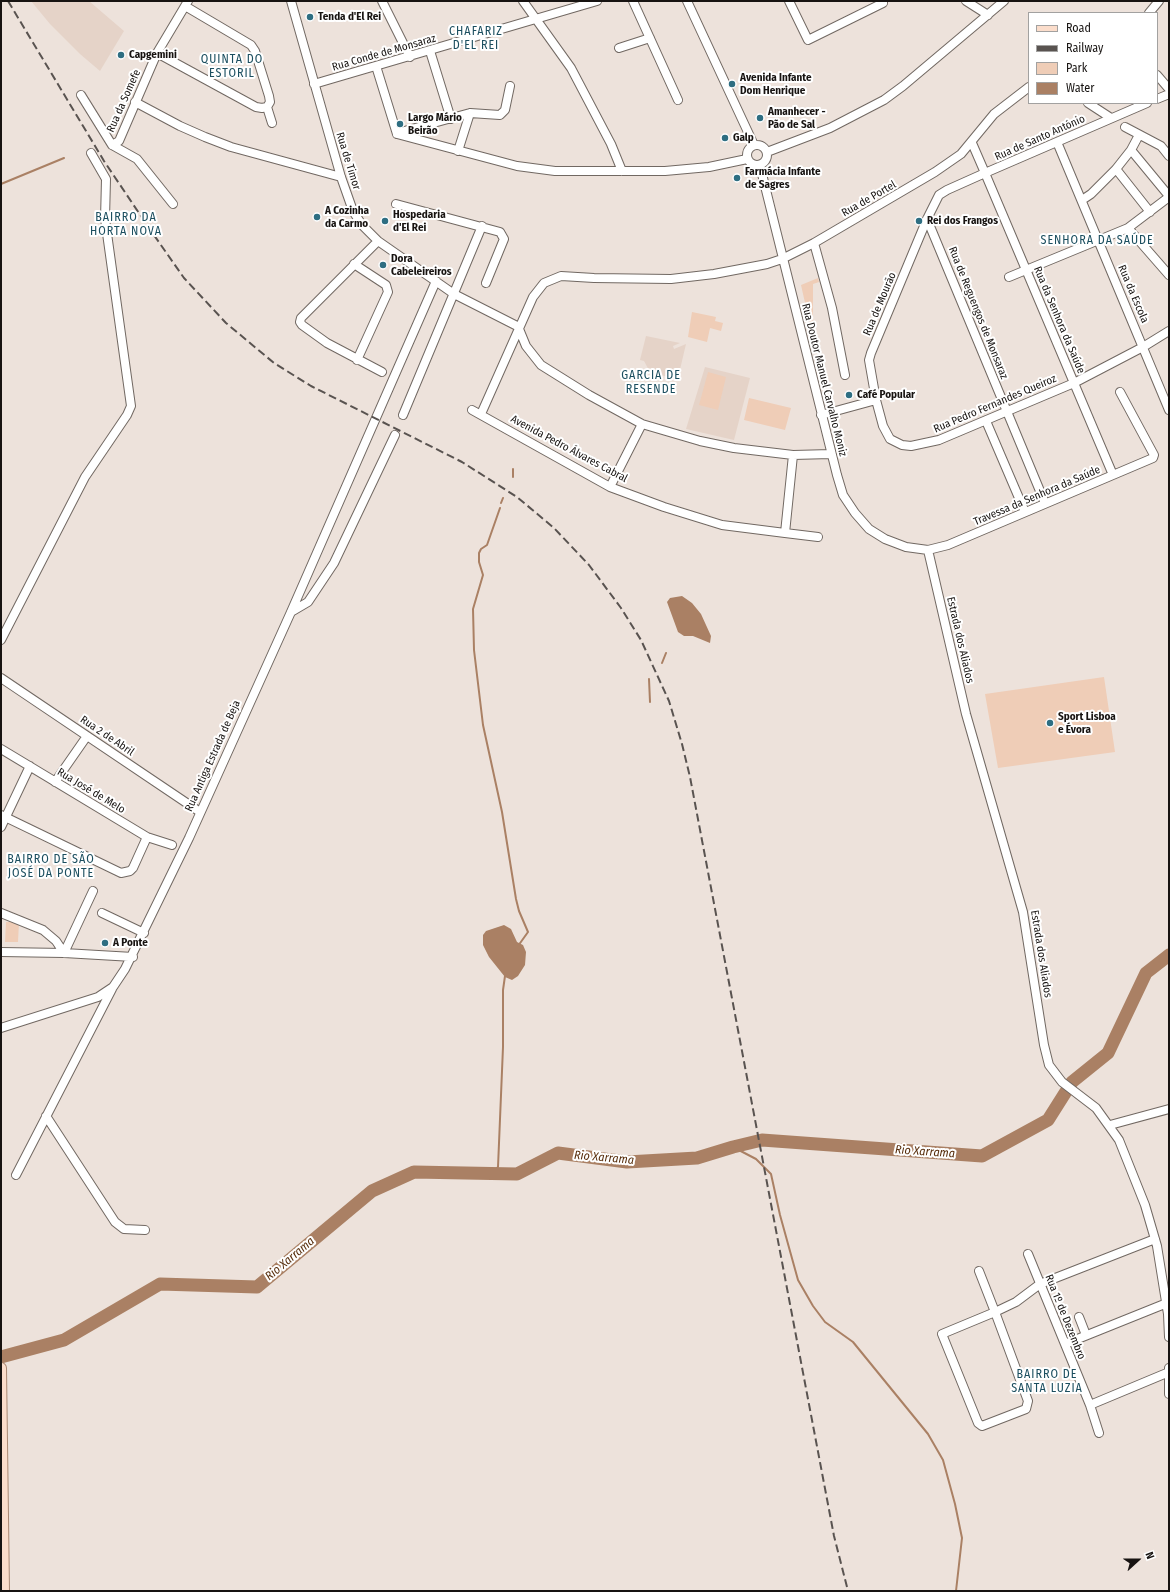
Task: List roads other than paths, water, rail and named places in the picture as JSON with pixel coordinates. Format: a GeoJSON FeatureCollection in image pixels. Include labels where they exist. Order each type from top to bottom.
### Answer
{"type":"FeatureCollection","features":[{"type":"Feature","properties":{"kind":"main road"},"geometry":{"type":"LineString","coordinates":[[1,1368],[4,1591]]}},
{"type":"Feature","properties":{"kind":"street","name":"Rua de Timor"},"geometry":{"type":"LineString","coordinates":[[291,1],[341,177],[353,211],[362,225],[378,241],[454,294],[519,328]]}},
{"type":"Feature","properties":{"kind":"street"},"geometry":{"type":"LineString","coordinates":[[523,1],[571,68],[611,144],[622,171]]}},
{"type":"Feature","properties":{"kind":"street","name":"Rua Conde de Monsaraz"},"geometry":{"type":"LineString","coordinates":[[314,84],[538,20],[597,1]]}},
{"type":"Feature","properties":{"kind":"street"},"geometry":{"type":"LineString","coordinates":[[633,1],[678,100]]}},
{"type":"Feature","properties":{"kind":"street"},"geometry":{"type":"LineString","coordinates":[[687,1],[754,145]]}},
{"type":"Feature","properties":{"kind":"street"},"geometry":{"type":"LineString","coordinates":[[789,1],[808,40],[883,3]]}},
{"type":"Feature","properties":{"kind":"street"},"geometry":{"type":"LineString","coordinates":[[966,1],[988,15]]}},
{"type":"Feature","properties":{"kind":"street"},"geometry":{"type":"LineString","coordinates":[[767,152],[830,128],[884,100],[903,86],[1004,1]]}},
{"type":"Feature","properties":{"kind":"street"},"geometry":{"type":"LineString","coordinates":[[1149,12],[1159,1]]}},
{"type":"Feature","properties":{"kind":"street"},"geometry":{"type":"LineString","coordinates":[[386,2],[410,57]]}},
{"type":"Feature","properties":{"kind":"street"},"geometry":{"type":"LineString","coordinates":[[157,53],[256,107],[262,108],[267,106],[270,102],[255,51],[252,46],[186,4]]}},
{"type":"Feature","properties":{"kind":"street","name":"Rua da Somefe"},"geometry":{"type":"LineString","coordinates":[[112,146],[119,141],[157,53],[186,4]]}},
{"type":"Feature","properties":{"kind":"street"},"geometry":{"type":"LineString","coordinates":[[619,48],[650,38]]}},
{"type":"Feature","properties":{"kind":"street"},"geometry":{"type":"LineString","coordinates":[[430,51],[451,118]]}},
{"type":"Feature","properties":{"kind":"street"},"geometry":{"type":"LineString","coordinates":[[376,66],[397,134]]}},
{"type":"Feature","properties":{"kind":"street"},"geometry":{"type":"LineString","coordinates":[[1158,77],[1169,89]]}},
{"type":"Feature","properties":{"kind":"street"},"geometry":{"type":"LineString","coordinates":[[397,134],[470,113],[500,115],[505,110],[510,86]]}},
{"type":"Feature","properties":{"kind":"street","name":"Rua de Portel"},"geometry":{"type":"LineString","coordinates":[[519,328],[538,288],[548,281],[561,276],[594,278],[671,278],[714,274],[767,264],[782,259],[814,243],[935,172],[961,154],[972,143],[978,132],[994,114],[1028,88]]}},
{"type":"Feature","properties":{"kind":"street"},"geometry":{"type":"LineString","coordinates":[[1158,99],[1169,94]]}},
{"type":"Feature","properties":{"kind":"street"},"geometry":{"type":"LineString","coordinates":[[81,95],[112,146],[137,159],[173,204]]}},
{"type":"Feature","properties":{"kind":"street"},"geometry":{"type":"LineString","coordinates":[[135,102],[180,126],[205,137],[341,177]]}},
{"type":"Feature","properties":{"kind":"street"},"geometry":{"type":"LineString","coordinates":[[1090,104],[1111,118]]}},
{"type":"Feature","properties":{"kind":"street","name":"Rua de Santo António"},"geometry":{"type":"LineString","coordinates":[[927,219],[943,192],[1145,104]]}},
{"type":"Feature","properties":{"kind":"street"},"geometry":{"type":"LineString","coordinates":[[267,106],[272,123]]}},
{"type":"Feature","properties":{"kind":"street"},"geometry":{"type":"LineString","coordinates":[[458,151],[470,113]]}},
{"type":"Feature","properties":{"kind":"street"},"geometry":{"type":"LineString","coordinates":[[1125,127],[1161,146],[1169,156]]}},
{"type":"Feature","properties":{"kind":"street"},"geometry":{"type":"LineString","coordinates":[[397,134],[517,166],[555,171],[665,171],[709,167],[747,159]]}},
{"type":"Feature","properties":{"kind":"street"},"geometry":{"type":"LineString","coordinates":[[1082,200],[1091,194],[1116,169],[1131,150],[1139,135]]}},
{"type":"Feature","properties":{"kind":"street","name":"Rua da Escola"},"geometry":{"type":"LineString","coordinates":[[1057,142],[1169,410]]}},
{"type":"Feature","properties":{"kind":"street","name":"Rua da Senhora da Saúde"},"geometry":{"type":"LineString","coordinates":[[972,143],[1113,475]]}},
{"type":"Feature","properties":{"kind":"street"},"geometry":{"type":"LineString","coordinates":[[754,145],[763,147],[767,152],[766,160],[760,166],[752,165],[747,159],[748,150],[754,145]]}},
{"type":"Feature","properties":{"kind":"street"},"geometry":{"type":"LineString","coordinates":[[1009,277],[1128,228],[1169,196],[1131,150]]}},
{"type":"Feature","properties":{"kind":"street"},"geometry":{"type":"LineString","coordinates":[[1,640],[85,477],[127,415],[130,406],[105,219],[106,179],[91,152]]}},
{"type":"Feature","properties":{"kind":"street","name":"Rua Doutor Manuel Carvalho Moniz"},"geometry":{"type":"LineString","coordinates":[[760,166],[821,415],[843,495],[855,513],[869,529],[885,539],[906,547],[928,550]]}},
{"type":"Feature","properties":{"kind":"street"},"geometry":{"type":"LineString","coordinates":[[1116,169],[1150,212]]}},
{"type":"Feature","properties":{"kind":"street"},"geometry":{"type":"LineString","coordinates":[[396,204],[500,232],[504,239],[486,283]]}},
{"type":"Feature","properties":{"kind":"street","name":"Rua de Mourão"},"geometry":{"type":"LineString","coordinates":[[876,400],[869,360],[927,219]]}},
{"type":"Feature","properties":{"kind":"street","name":"Rua de Reguengos de Monsaraz"},"geometry":{"type":"LineString","coordinates":[[927,219],[1045,503]]}},
{"type":"Feature","properties":{"kind":"street"},"geometry":{"type":"LineString","coordinates":[[403,415],[482,226]]}},
{"type":"Feature","properties":{"kind":"street"},"geometry":{"type":"LineString","coordinates":[[1128,228],[1168,270]]}},
{"type":"Feature","properties":{"kind":"street"},"geometry":{"type":"LineString","coordinates":[[378,241],[301,318],[302,325],[327,343],[382,372]]}},
{"type":"Feature","properties":{"kind":"street"},"geometry":{"type":"LineString","coordinates":[[814,243],[832,308],[845,376]]}},
{"type":"Feature","properties":{"kind":"street"},"geometry":{"type":"LineString","coordinates":[[354,264],[386,285],[388,292],[357,360]]}},
{"type":"Feature","properties":{"kind":"street","name":"Rua Antiga Estrada de Beja"},"geometry":{"type":"LineString","coordinates":[[1,1028],[41,1014],[88,1001],[106,992],[113,987],[133,957],[189,838],[291,612],[436,281]]}},
{"type":"Feature","properties":{"kind":"street"},"geometry":{"type":"LineString","coordinates":[[481,414],[519,328]]}},
{"type":"Feature","properties":{"kind":"street"},"geometry":{"type":"LineString","coordinates":[[519,328],[526,346],[541,365],[588,395],[642,424],[700,441],[734,448],[792,456],[831,454]]}},
{"type":"Feature","properties":{"kind":"street","name":"Rua Pedro Fernandes Queiroz"},"geometry":{"type":"LineString","coordinates":[[876,400],[886,433],[890,439],[902,445],[928,443],[1007,412],[1074,383],[1143,348],[1169,331]]}},
{"type":"Feature","properties":{"kind":"street","name":"Travessa da Senhora da Saúde"},"geometry":{"type":"LineString","coordinates":[[928,550],[948,545],[1153,458],[1154,455],[1120,392]]}},
{"type":"Feature","properties":{"kind":"street"},"geometry":{"type":"LineString","coordinates":[[821,415],[876,400]]}},
{"type":"Feature","properties":{"kind":"street","name":"Avenida Pedro Álvares Cabral"},"geometry":{"type":"LineString","coordinates":[[472,410],[610,487],[664,507],[722,525],[818,537]]}},
{"type":"Feature","properties":{"kind":"street"},"geometry":{"type":"LineString","coordinates":[[986,420],[1025,512]]}},
{"type":"Feature","properties":{"kind":"street"},"geometry":{"type":"LineString","coordinates":[[610,487],[642,424]]}},
{"type":"Feature","properties":{"kind":"street"},"geometry":{"type":"LineString","coordinates":[[291,612],[308,602],[334,563],[395,435]]}},
{"type":"Feature","properties":{"kind":"street"},"geometry":{"type":"LineString","coordinates":[[785,533],[792,456]]}},
{"type":"Feature","properties":{"kind":"street","name":"Estrada dos Aliados"},"geometry":{"type":"LineString","coordinates":[[928,550],[966,714],[1024,912],[1044,1045],[1049,1065],[1062,1082],[1096,1108],[1110,1125],[1119,1140],[1142,1198],[1155,1239],[1167,1303],[1169,1337]]}},
{"type":"Feature","properties":{"kind":"street","name":"Rua 2 de Abril"},"geometry":{"type":"LineString","coordinates":[[1,678],[200,812]]}},
{"type":"Feature","properties":{"kind":"street"},"geometry":{"type":"LineString","coordinates":[[55,782],[87,736]]}},
{"type":"Feature","properties":{"kind":"street","name":"Rua José de Melo"},"geometry":{"type":"LineString","coordinates":[[1,749],[147,838],[172,845]]}},
{"type":"Feature","properties":{"kind":"street"},"geometry":{"type":"LineString","coordinates":[[1,827],[3,816],[30,766]]}},
{"type":"Feature","properties":{"kind":"street"},"geometry":{"type":"LineString","coordinates":[[3,816],[121,873],[133,868],[147,838]]}},
{"type":"Feature","properties":{"kind":"street"},"geometry":{"type":"LineString","coordinates":[[178,862],[172,845],[189,838]]}},
{"type":"Feature","properties":{"kind":"street"},"geometry":{"type":"LineString","coordinates":[[64,953],[93,891]]}},
{"type":"Feature","properties":{"kind":"street"},"geometry":{"type":"LineString","coordinates":[[1,913],[43,930],[56,941],[64,953]]}},
{"type":"Feature","properties":{"kind":"street"},"geometry":{"type":"LineString","coordinates":[[102,913],[144,933]]}},
{"type":"Feature","properties":{"kind":"street"},"geometry":{"type":"LineString","coordinates":[[1,952],[64,953],[133,957]]}},
{"type":"Feature","properties":{"kind":"street"},"geometry":{"type":"LineString","coordinates":[[16,1175],[113,987]]}},
{"type":"Feature","properties":{"kind":"street"},"geometry":{"type":"LineString","coordinates":[[1110,1125],[1169,1110]]}},
{"type":"Feature","properties":{"kind":"street"},"geometry":{"type":"LineString","coordinates":[[46,1116],[115,1222],[124,1229],[145,1230]]}},
{"type":"Feature","properties":{"kind":"street"},"geometry":{"type":"LineString","coordinates":[[979,1271],[995,1312],[1028,1401],[1026,1409],[982,1426],[978,1423],[942,1334],[995,1312],[1016,1302],[1040,1284],[1155,1239]]}},
{"type":"Feature","properties":{"kind":"street","name":"Rua 1º de Dezembro"},"geometry":{"type":"LineString","coordinates":[[1028,1254],[1090,1405],[1099,1433]]}},
{"type":"Feature","properties":{"kind":"street"},"geometry":{"type":"LineString","coordinates":[[1065,1344],[1167,1303]]}},
{"type":"Feature","properties":{"kind":"street"},"geometry":{"type":"LineString","coordinates":[[1079,1317],[1086,1336]]}},
{"type":"Feature","properties":{"kind":"street"},"geometry":{"type":"LineString","coordinates":[[1169,1367],[1169,1394]]}},
{"type":"Feature","properties":{"kind":"street"},"geometry":{"type":"LineString","coordinates":[[1090,1405],[1169,1372]]}},
{"type":"Feature","properties":{"kind":"water"},"geometry":{"type":"Polygon","coordinates":[[[682,596],[692,603],[701,614],[711,636],[710,643],[693,636],[684,636],[678,632],[667,602],[670,598],[682,596]]]}},
{"type":"Feature","properties":{"kind":"water"},"geometry":{"type":"Polygon","coordinates":[[[504,925],[511,929],[517,942],[523,945],[526,952],[525,965],[518,976],[512,980],[505,977],[489,957],[483,945],[483,935],[486,931],[504,925]]]}},
{"type":"Feature","properties":{"kind":"waterway"},"geometry":{"type":"LineString","coordinates":[[1,184],[64,158]]}},
{"type":"Feature","properties":{"kind":"waterway"},"geometry":{"type":"LineString","coordinates":[[513,469],[513,477]]}},
{"type":"Feature","properties":{"kind":"waterway"},"geometry":{"type":"LineString","coordinates":[[501,503],[503,498]]}},
{"type":"Feature","properties":{"kind":"waterway"},"geometry":{"type":"LineString","coordinates":[[500,508],[487,545],[481,549],[479,553],[479,562],[483,575],[473,609],[474,650],[483,725],[502,812],[516,899],[519,911],[528,932],[518,946]]}},
{"type":"Feature","properties":{"kind":"waterway"},"geometry":{"type":"LineString","coordinates":[[662,663],[666,653]]}},
{"type":"Feature","properties":{"kind":"waterway"},"geometry":{"type":"LineString","coordinates":[[649,679],[650,702]]}},
{"type":"Feature","properties":{"kind":"waterway","name":"Rio Xarrama"},"geometry":{"type":"LineString","coordinates":[[1,1357],[64,1340],[160,1284],[257,1287],[372,1191],[414,1172],[517,1174],[558,1153],[627,1162],[697,1158],[762,1140],[982,1156],[1048,1120],[1072,1082],[1108,1053],[1146,973],[1169,955]]}},
{"type":"Feature","properties":{"kind":"waterway"},"geometry":{"type":"LineString","coordinates":[[491,1174],[498,1167],[503,1047],[503,990],[505,976]]}},
{"type":"Feature","properties":{"kind":"waterway"},"geometry":{"type":"LineString","coordinates":[[733,1147],[756,1159],[771,1174],[780,1215],[798,1280],[813,1306],[825,1322],[853,1342],[928,1434],[943,1460],[955,1504],[962,1538],[956,1591]]}},
{"type":"Feature","properties":{"kind":"railway"},"geometry":{"type":"LineString","coordinates":[[8,1],[104,161],[149,228],[184,278],[226,323],[274,363],[311,386],[462,462],[517,497],[554,528],[589,565],[621,608],[641,640],[669,701],[690,777],[834,1536],[848,1591]]}},
{"type":"Feature","properties":{"kind":"place","name":"Tenda d'El Rei"},"geometry":{"type":"Point","coordinates":[310,17]}},
{"type":"Feature","properties":{"kind":"place","name":"Capgemini"},"geometry":{"type":"Point","coordinates":[121,55]}},
{"type":"Feature","properties":{"kind":"place","name":"Avenida Infante Dom Henrique"},"geometry":{"type":"Point","coordinates":[732,84]}},
{"type":"Feature","properties":{"kind":"place","name":"Amanhecer - Pão de Sal"},"geometry":{"type":"Point","coordinates":[760,118]}},
{"type":"Feature","properties":{"kind":"place","name":"Largo Mário Beirão"},"geometry":{"type":"Point","coordinates":[400,124]}},
{"type":"Feature","properties":{"kind":"place","name":"Galp"},"geometry":{"type":"Point","coordinates":[725,138]}},
{"type":"Feature","properties":{"kind":"place","name":"Farmácia Infante de Sagres"},"geometry":{"type":"Point","coordinates":[737,178]}},
{"type":"Feature","properties":{"kind":"place","name":"A Cozinha da Carmo"},"geometry":{"type":"Point","coordinates":[317,217]}},
{"type":"Feature","properties":{"kind":"place","name":"Hospedaria d'El Rei"},"geometry":{"type":"Point","coordinates":[385,221]}},
{"type":"Feature","properties":{"kind":"place","name":"Rei dos Frangos"},"geometry":{"type":"Point","coordinates":[919,221]}},
{"type":"Feature","properties":{"kind":"place","name":"Dora Cabeleireiros"},"geometry":{"type":"Point","coordinates":[383,265]}},
{"type":"Feature","properties":{"kind":"place","name":"Café Popular"},"geometry":{"type":"Point","coordinates":[849,395]}},
{"type":"Feature","properties":{"kind":"place","name":"Sport Lisboa e Évora"},"geometry":{"type":"Point","coordinates":[1050,723]}},
{"type":"Feature","properties":{"kind":"place","name":"A Ponte"},"geometry":{"type":"Point","coordinates":[105,943]}},
{"type":"Feature","properties":{"kind":"district","name":"CHAFARIZ D'EL REI"},"geometry":{"type":"Point","coordinates":[476,39]}},
{"type":"Feature","properties":{"kind":"district","name":"QUINTA DO ESTORIL"},"geometry":{"type":"Point","coordinates":[232,67]}},
{"type":"Feature","properties":{"kind":"district","name":"BAIRRO DA HORTA NOVA"},"geometry":{"type":"Point","coordinates":[126,225]}},
{"type":"Feature","properties":{"kind":"district","name":"SENHORA DA SAÚDE"},"geometry":{"type":"Point","coordinates":[1097,241]}},
{"type":"Feature","properties":{"kind":"district","name":"GARCIA DE RESENDE"},"geometry":{"type":"Point","coordinates":[651,383]}},
{"type":"Feature","properties":{"kind":"district","name":"BAIRRO DE SÃO JOSÉ DA PONTE"},"geometry":{"type":"Point","coordinates":[51,867]}},
{"type":"Feature","properties":{"kind":"district","name":"BAIRRO DE SANTA LUZIA"},"geometry":{"type":"Point","coordinates":[1047,1382]}}]}
